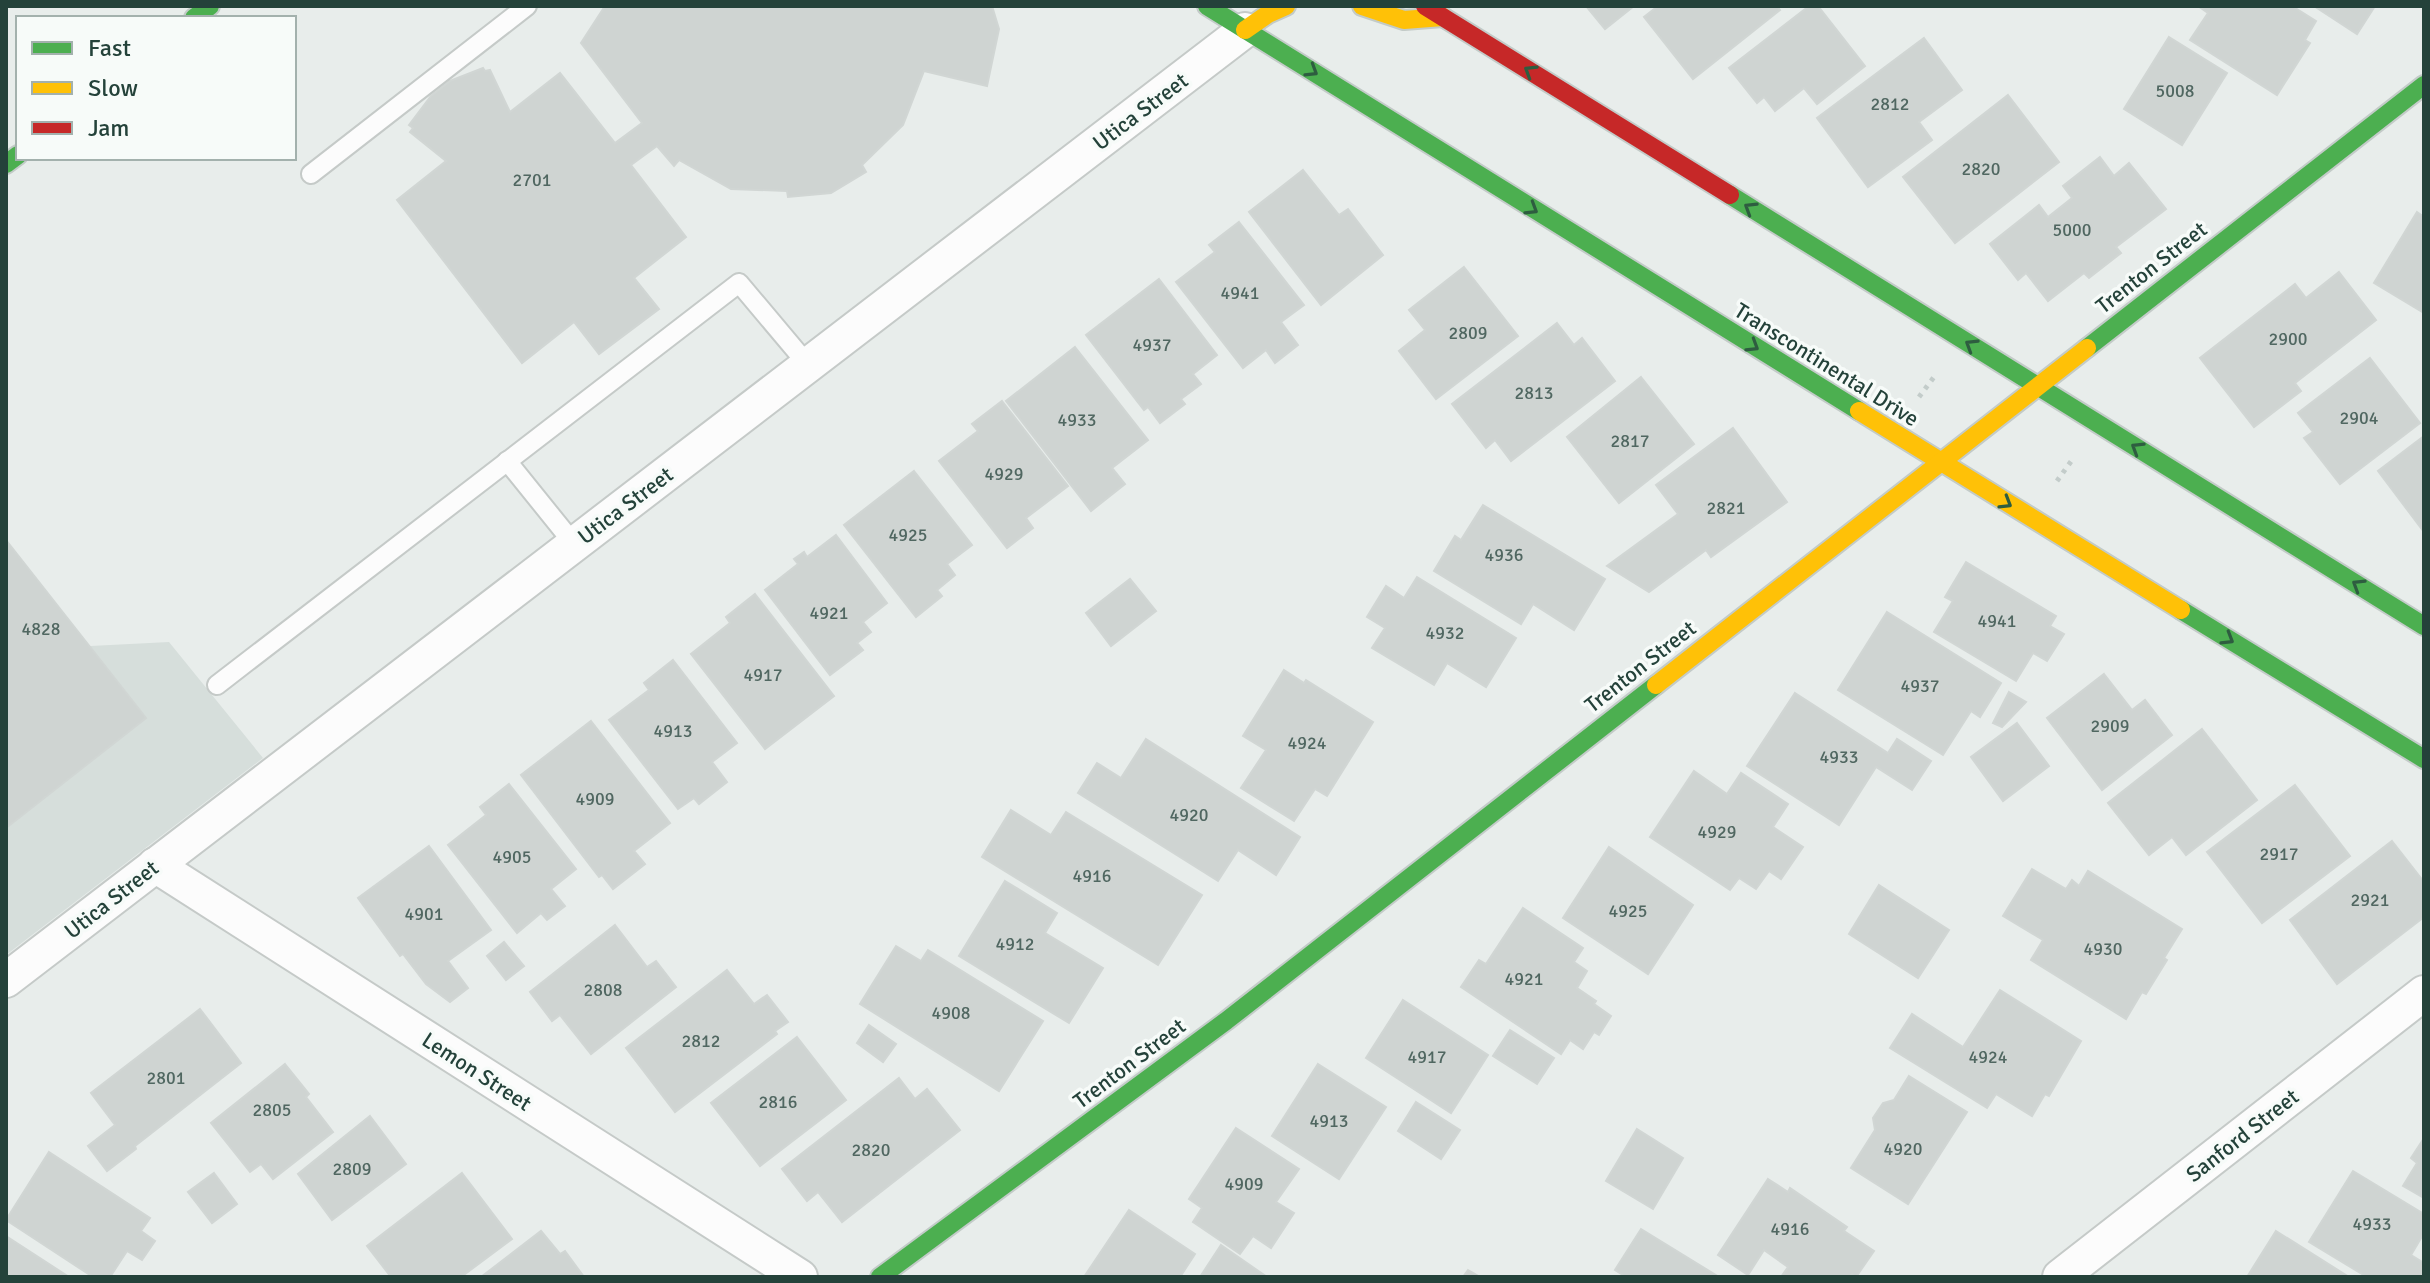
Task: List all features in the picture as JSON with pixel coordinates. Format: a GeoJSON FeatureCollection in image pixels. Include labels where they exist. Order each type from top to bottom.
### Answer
{"type":"FeatureCollection","features":[{"type":"Feature","properties":{"kind":"main road","name":"Transcontinental Drive"},"geometry":{"type":"LineString","coordinates":[[1207,6],[2424,759]]}},
{"type":"Feature","properties":{"kind":"main road"},"geometry":{"type":"LineString","coordinates":[[1245,30],[1286,6]]}},
{"type":"Feature","properties":{"kind":"main road"},"geometry":{"type":"LineString","coordinates":[[1362,6],[1404,20],[1443,17]]}},
{"type":"Feature","properties":{"kind":"main road"},"geometry":{"type":"LineString","coordinates":[[1425,6],[2424,626]]}},
{"type":"Feature","properties":{"kind":"main road","name":"Trenton Street"},"geometry":{"type":"LineString","coordinates":[[880,1277],[1226,1021],[2424,85]]}},
{"type":"Feature","properties":{"kind":"street","name":"Utica Street"},"geometry":{"type":"LineString","coordinates":[[6,980],[1245,30]]}},
{"type":"Feature","properties":{"kind":"street","name":"Lemon Street"},"geometry":{"type":"LineString","coordinates":[[155,865],[800,1277]]}},
{"type":"Feature","properties":{"kind":"street","name":"Sanford Street"},"geometry":{"type":"LineString","coordinates":[[2060,1277],[2424,993]]}},
{"type":"Feature","properties":{"kind":"lane"},"geometry":{"type":"LineString","coordinates":[[311,174],[527,6]]}},
{"type":"Feature","properties":{"kind":"lane"},"geometry":{"type":"LineString","coordinates":[[217,685],[739,283],[808,365]]}},
{"type":"Feature","properties":{"kind":"lane"},"geometry":{"type":"LineString","coordinates":[[507,461],[574,544]]}},
{"type":"Feature","properties":{"kind":"path"},"geometry":{"type":"LineString","coordinates":[[1913,406],[1944,362]]}},
{"type":"Feature","properties":{"kind":"path"},"geometry":{"type":"LineString","coordinates":[[2049,492],[2073,457]]}},
{"type":"Feature","properties":{"kind":"shaded area"},"geometry":{"type":"Polygon","coordinates":[[[6,562],[71,647],[169,642],[263,758],[6,955],[6,562]]]}},
{"type":"Feature","properties":{"kind":"building"},"geometry":{"type":"Polygon","coordinates":[[[605,6],[992,6],[999,29],[987,86],[924,71],[903,125],[862,165],[866,172],[831,193],[788,197],[787,191],[731,189],[679,160],[674,166],[657,146],[631,165],[686,237],[634,278],[659,309],[599,354],[574,322],[522,363],[397,200],[446,161],[410,132],[413,128],[409,125],[431,96],[450,81],[483,68],[490,70],[510,112],[560,73],[615,143],[642,123],[581,43],[605,6]]]}},
{"type":"Feature","properties":{"kind":"building"},"geometry":{"type":"Polygon","coordinates":[[[1586,6],[1634,6],[1605,29],[1586,6]]]}},
{"type":"Feature","properties":{"kind":"building"},"geometry":{"type":"Polygon","coordinates":[[[1658,6],[1777,6],[1780,10],[1693,79],[1644,17],[1658,6]]]}},
{"type":"Feature","properties":{"kind":"building"},"geometry":{"type":"Polygon","coordinates":[[[1809,6],[1818,6],[1865,66],[1817,104],[1804,88],[1775,111],[1764,97],[1757,103],[1729,68],[1809,6]]]}},
{"type":"Feature","properties":{"kind":"building"},"geometry":{"type":"Polygon","coordinates":[[[2198,6],[2292,6],[2316,21],[2305,40],[2310,43],[2277,95],[2190,40],[2208,13],[2198,6]]]}},
{"type":"Feature","properties":{"kind":"building"},"geometry":{"type":"Polygon","coordinates":[[[2314,6],[2375,6],[2357,34],[2314,6]]]}},
{"type":"Feature","properties":{"kind":"building"},"geometry":{"type":"Polygon","coordinates":[[[2169,37],[2227,73],[2182,145],[2124,109],[2169,37]]]}},
{"type":"Feature","properties":{"kind":"building"},"geometry":{"type":"Polygon","coordinates":[[[1924,38],[1962,90],[1919,122],[1932,140],[1868,187],[1817,118],[1924,38]]]}},
{"type":"Feature","properties":{"kind":"building"},"geometry":{"type":"Polygon","coordinates":[[[2008,95],[2059,162],[1955,243],[1903,177],[2008,95]]]}},
{"type":"Feature","properties":{"kind":"building"},"geometry":{"type":"Polygon","coordinates":[[[2100,157],[2114,176],[2129,163],[2166,209],[2116,247],[2121,253],[2089,278],[2084,273],[2048,301],[2026,273],[2018,280],[1990,244],[2039,205],[2048,217],[2072,198],[2063,186],[2100,157]]]}},
{"type":"Feature","properties":{"kind":"building"},"geometry":{"type":"Polygon","coordinates":[[[1303,170],[1339,215],[1348,209],[1383,255],[1321,305],[1249,212],[1303,170]]]}},
{"type":"Feature","properties":{"kind":"building"},"geometry":{"type":"Polygon","coordinates":[[[2417,212],[2424,217],[2424,313],[2374,283],[2417,212]]]}},
{"type":"Feature","properties":{"kind":"building"},"geometry":{"type":"Polygon","coordinates":[[[1239,222],[1304,305],[1281,322],[1298,345],[1275,363],[1266,350],[1243,368],[1176,282],[1215,252],[1209,245],[1239,222]]]}},
{"type":"Feature","properties":{"kind":"building"},"geometry":{"type":"Polygon","coordinates":[[[1464,267],[1518,336],[1436,399],[1399,351],[1425,330],[1409,310],[1464,267]]]}},
{"type":"Feature","properties":{"kind":"building"},"geometry":{"type":"Polygon","coordinates":[[[2339,272],[2376,320],[2295,383],[2301,391],[2254,427],[2200,358],[2295,284],[2306,298],[2339,272]]]}},
{"type":"Feature","properties":{"kind":"building"},"geometry":{"type":"Polygon","coordinates":[[[1159,279],[1217,355],[1193,374],[1201,384],[1181,399],[1185,404],[1160,423],[1148,407],[1144,410],[1086,335],[1159,279]]]}},
{"type":"Feature","properties":{"kind":"building"},"geometry":{"type":"Polygon","coordinates":[[[1557,323],[1574,345],[1582,338],[1615,381],[1511,461],[1495,440],[1486,448],[1452,404],[1557,323]]]}},
{"type":"Feature","properties":{"kind":"building"},"geometry":{"type":"Polygon","coordinates":[[[1075,347],[1148,440],[1112,468],[1125,484],[1091,511],[1006,401],[1075,347]]]}},
{"type":"Feature","properties":{"kind":"building"},"geometry":{"type":"Polygon","coordinates":[[[2370,358],[2420,423],[2340,484],[2304,438],[2313,432],[2298,413],[2370,358]]]}},
{"type":"Feature","properties":{"kind":"building"},"geometry":{"type":"Polygon","coordinates":[[[1641,377],[1694,444],[1619,503],[1567,437],[1641,377]]]}},
{"type":"Feature","properties":{"kind":"building"},"geometry":{"type":"Polygon","coordinates":[[[1002,401],[1068,486],[1026,518],[1033,528],[1007,548],[939,461],[978,431],[972,424],[1002,401]]]}},
{"type":"Feature","properties":{"kind":"building"},"geometry":{"type":"Polygon","coordinates":[[[1733,428],[1787,502],[1711,557],[1706,550],[1649,592],[1607,566],[1678,514],[1656,485],[1733,428]]]}},
{"type":"Feature","properties":{"kind":"building"},"geometry":{"type":"Polygon","coordinates":[[[2424,436],[2424,532],[2378,471],[2424,436]]]}},
{"type":"Feature","properties":{"kind":"building"},"geometry":{"type":"Polygon","coordinates":[[[914,471],[972,545],[947,564],[955,575],[937,590],[942,596],[916,617],[844,525],[914,471]]]}},
{"type":"Feature","properties":{"kind":"building"},"geometry":{"type":"Polygon","coordinates":[[[1483,505],[1605,579],[1574,630],[1533,604],[1521,624],[1434,571],[1455,536],[1461,540],[1483,505]]]}},
{"type":"Feature","properties":{"kind":"building"},"geometry":{"type":"Polygon","coordinates":[[[836,535],[887,603],[863,622],[871,632],[857,643],[863,650],[830,675],[765,590],[798,564],[794,559],[804,552],[807,557],[836,535]]]}},
{"type":"Feature","properties":{"kind":"building"},"geometry":{"type":"Polygon","coordinates":[[[6,540],[146,718],[6,828],[6,540]]]}},
{"type":"Feature","properties":{"kind":"building"},"geometry":{"type":"Polygon","coordinates":[[[1966,562],[2056,616],[2050,626],[2064,634],[2047,661],[2033,653],[2016,681],[1934,632],[1953,601],[1945,597],[1966,562]]]}},
{"type":"Feature","properties":{"kind":"building"},"geometry":{"type":"Polygon","coordinates":[[[1417,577],[1516,638],[1486,687],[1447,663],[1434,685],[1372,648],[1385,628],[1367,617],[1386,586],[1404,598],[1417,577]]]}},
{"type":"Feature","properties":{"kind":"building"},"geometry":{"type":"Polygon","coordinates":[[[1130,579],[1156,611],[1111,646],[1086,613],[1130,579]]]}},
{"type":"Feature","properties":{"kind":"building"},"geometry":{"type":"Polygon","coordinates":[[[755,594],[834,696],[765,749],[691,654],[730,623],[726,617],[755,594]]]}},
{"type":"Feature","properties":{"kind":"building"},"geometry":{"type":"Polygon","coordinates":[[[1887,612],[2001,683],[1980,717],[1971,711],[1943,755],[1838,690],[1887,612]]]}},
{"type":"Feature","properties":{"kind":"building"},"geometry":{"type":"Polygon","coordinates":[[[673,660],[737,743],[712,762],[727,782],[699,804],[694,798],[678,809],[609,720],[649,690],[644,683],[673,660]]]}},
{"type":"Feature","properties":{"kind":"building"},"geometry":{"type":"Polygon","coordinates":[[[1284,670],[1304,683],[1306,680],[1373,722],[1327,796],[1315,789],[1294,821],[1241,788],[1266,750],[1243,736],[1284,670]]]}},
{"type":"Feature","properties":{"kind":"building"},"geometry":{"type":"Polygon","coordinates":[[[2104,674],[2132,710],[2145,700],[2172,735],[2102,790],[2047,718],[2104,674]]]}},
{"type":"Feature","properties":{"kind":"building"},"geometry":{"type":"Polygon","coordinates":[[[2009,692],[2026,702],[2002,727],[1993,723],[2009,692]]]}},
{"type":"Feature","properties":{"kind":"building"},"geometry":{"type":"Polygon","coordinates":[[[1795,693],[1888,753],[1897,739],[1931,761],[1912,790],[1876,767],[1839,825],[1747,766],[1795,693]]]}},
{"type":"Feature","properties":{"kind":"building"},"geometry":{"type":"Polygon","coordinates":[[[591,721],[670,823],[634,851],[645,864],[613,889],[602,875],[599,877],[521,775],[591,721]]]}},
{"type":"Feature","properties":{"kind":"building"},"geometry":{"type":"Polygon","coordinates":[[[2017,723],[2049,766],[2003,801],[1971,757],[2017,723]]]}},
{"type":"Feature","properties":{"kind":"building"},"geometry":{"type":"Polygon","coordinates":[[[2202,729],[2257,800],[2186,855],[2172,837],[2149,855],[2108,803],[2202,729]]]}},
{"type":"Feature","properties":{"kind":"building"},"geometry":{"type":"Polygon","coordinates":[[[1146,739],[1300,837],[1276,875],[1238,850],[1218,881],[1078,793],[1097,763],[1121,778],[1146,739]]]}},
{"type":"Feature","properties":{"kind":"building"},"geometry":{"type":"Polygon","coordinates":[[[1694,771],[1727,794],[1741,773],[1788,804],[1773,827],[1803,847],[1781,879],[1769,871],[1756,889],[1739,878],[1730,890],[1650,837],[1694,771]]]}},
{"type":"Feature","properties":{"kind":"building"},"geometry":{"type":"Polygon","coordinates":[[[509,784],[576,869],[551,889],[565,906],[547,920],[541,913],[517,933],[448,845],[486,815],[480,807],[509,784]]]}},
{"type":"Feature","properties":{"kind":"building"},"geometry":{"type":"Polygon","coordinates":[[[2295,785],[2350,856],[2262,923],[2207,852],[2295,785]]]}},
{"type":"Feature","properties":{"kind":"building"},"geometry":{"type":"Polygon","coordinates":[[[1011,810],[1051,835],[1066,812],[1202,895],[1158,965],[982,857],[1011,810]]]}},
{"type":"Feature","properties":{"kind":"building"},"geometry":{"type":"Polygon","coordinates":[[[2392,841],[2424,882],[2424,917],[2337,984],[2290,920],[2392,841]]]}},
{"type":"Feature","properties":{"kind":"building"},"geometry":{"type":"Polygon","coordinates":[[[429,846],[491,930],[448,961],[468,988],[450,1002],[426,984],[403,954],[400,956],[358,898],[429,846]]]}},
{"type":"Feature","properties":{"kind":"building"},"geometry":{"type":"Polygon","coordinates":[[[1609,847],[1693,905],[1648,974],[1563,918],[1609,847]]]}},
{"type":"Feature","properties":{"kind":"building"},"geometry":{"type":"Polygon","coordinates":[[[2032,869],[2066,889],[2072,880],[2079,886],[2088,871],[2182,929],[2146,994],[2142,992],[2126,1019],[2031,960],[2043,940],[2003,916],[2032,869]]]}},
{"type":"Feature","properties":{"kind":"building"},"geometry":{"type":"Polygon","coordinates":[[[1005,881],[1057,913],[1045,933],[1103,968],[1069,1023],[959,956],[1005,881]]]}},
{"type":"Feature","properties":{"kind":"building"},"geometry":{"type":"Polygon","coordinates":[[[1879,885],[1949,930],[1918,978],[1849,934],[1879,885]]]}},
{"type":"Feature","properties":{"kind":"building"},"geometry":{"type":"Polygon","coordinates":[[[1523,908],[1583,948],[1574,962],[1587,971],[1577,988],[1611,1016],[1599,1035],[1594,1032],[1583,1049],[1570,1040],[1561,1054],[1461,987],[1479,960],[1486,964],[1523,908]]]}},
{"type":"Feature","properties":{"kind":"building"},"geometry":{"type":"Polygon","coordinates":[[[615,925],[647,967],[656,961],[676,987],[591,1054],[560,1015],[552,1021],[530,992],[615,925]]]}},
{"type":"Feature","properties":{"kind":"building"},"geometry":{"type":"Polygon","coordinates":[[[504,942],[524,966],[506,980],[487,956],[504,942]]]}},
{"type":"Feature","properties":{"kind":"building"},"geometry":{"type":"Polygon","coordinates":[[[896,946],[921,961],[928,950],[1043,1021],[999,1091],[860,1004],[896,946]]]}},
{"type":"Feature","properties":{"kind":"building"},"geometry":{"type":"Polygon","coordinates":[[[727,970],[754,1004],[767,995],[788,1022],[775,1031],[777,1034],[675,1112],[626,1048],[727,970]]]}},
{"type":"Feature","properties":{"kind":"building"},"geometry":{"type":"Polygon","coordinates":[[[2000,990],[2081,1041],[2049,1096],[2045,1094],[2032,1116],[1996,1094],[1987,1108],[1890,1048],[1912,1014],[1963,1047],[2000,990]]]}},
{"type":"Feature","properties":{"kind":"building"},"geometry":{"type":"Polygon","coordinates":[[[1403,1000],[1488,1055],[1451,1113],[1366,1058],[1403,1000]]]}},
{"type":"Feature","properties":{"kind":"building"},"geometry":{"type":"Polygon","coordinates":[[[200,1009],[241,1063],[107,1171],[88,1146],[115,1125],[91,1093],[200,1009]]]}},
{"type":"Feature","properties":{"kind":"building"},"geometry":{"type":"Polygon","coordinates":[[[869,1025],[896,1044],[883,1062],[857,1043],[869,1025]]]}},
{"type":"Feature","properties":{"kind":"building"},"geometry":{"type":"Polygon","coordinates":[[[1510,1030],[1554,1058],[1537,1084],[1493,1056],[1510,1030]]]}},
{"type":"Feature","properties":{"kind":"building"},"geometry":{"type":"Polygon","coordinates":[[[797,1037],[846,1100],[760,1166],[711,1103],[797,1037]]]}},
{"type":"Feature","properties":{"kind":"building"},"geometry":{"type":"Polygon","coordinates":[[[285,1064],[333,1132],[273,1179],[261,1164],[250,1172],[211,1123],[285,1064]]]}},
{"type":"Feature","properties":{"kind":"building"},"geometry":{"type":"Polygon","coordinates":[[[1318,1064],[1386,1107],[1339,1179],[1272,1136],[1318,1064]]]}},
{"type":"Feature","properties":{"kind":"building"},"geometry":{"type":"Polygon","coordinates":[[[1909,1076],[1967,1112],[1908,1204],[1851,1168],[1875,1130],[1873,1118],[1883,1103],[1894,1100],[1909,1076]]]}},
{"type":"Feature","properties":{"kind":"building"},"geometry":{"type":"Polygon","coordinates":[[[899,1078],[915,1099],[927,1089],[960,1130],[842,1222],[818,1192],[807,1201],[782,1169],[899,1078]]]}},
{"type":"Feature","properties":{"kind":"building"},"geometry":{"type":"Polygon","coordinates":[[[1416,1102],[1460,1130],[1441,1159],[1398,1131],[1416,1102]]]}},
{"type":"Feature","properties":{"kind":"building"},"geometry":{"type":"Polygon","coordinates":[[[370,1116],[406,1164],[332,1220],[298,1174],[370,1116]]]}},
{"type":"Feature","properties":{"kind":"building"},"geometry":{"type":"Polygon","coordinates":[[[1236,1128],[1299,1169],[1276,1202],[1294,1213],[1271,1248],[1253,1236],[1240,1254],[1193,1222],[1202,1208],[1189,1199],[1236,1128]]]}},
{"type":"Feature","properties":{"kind":"building"},"geometry":{"type":"Polygon","coordinates":[[[1637,1129],[1683,1158],[1653,1209],[1606,1181],[1637,1129]]]}},
{"type":"Feature","properties":{"kind":"building"},"geometry":{"type":"Polygon","coordinates":[[[2424,1138],[2424,1198],[2403,1186],[2417,1163],[2411,1158],[2424,1138]]]}},
{"type":"Feature","properties":{"kind":"building"},"geometry":{"type":"Polygon","coordinates":[[[49,1152],[150,1218],[141,1231],[155,1241],[142,1260],[127,1251],[110,1277],[93,1277],[6,1220],[49,1152]]]}},
{"type":"Feature","properties":{"kind":"building"},"geometry":{"type":"Polygon","coordinates":[[[2353,1171],[2424,1214],[2424,1233],[2411,1255],[2424,1263],[2424,1277],[2367,1277],[2309,1242],[2353,1171]]]}},
{"type":"Feature","properties":{"kind":"building"},"geometry":{"type":"Polygon","coordinates":[[[214,1173],[237,1204],[212,1223],[188,1192],[214,1173]]]}},
{"type":"Feature","properties":{"kind":"building"},"geometry":{"type":"Polygon","coordinates":[[[462,1173],[512,1239],[461,1277],[391,1277],[367,1246],[462,1173]]]}},
{"type":"Feature","properties":{"kind":"building"},"geometry":{"type":"Polygon","coordinates":[[[1768,1179],[1788,1192],[1790,1188],[1847,1227],[1844,1231],[1874,1251],[1856,1277],[1852,1274],[1849,1277],[1781,1277],[1788,1267],[1764,1250],[1748,1275],[1718,1255],[1768,1179]]]}},
{"type":"Feature","properties":{"kind":"building"},"geometry":{"type":"Polygon","coordinates":[[[1129,1210],[1195,1254],[1180,1277],[1084,1277],[1129,1210]]]}},
{"type":"Feature","properties":{"kind":"building"},"geometry":{"type":"Polygon","coordinates":[[[1641,1229],[1719,1277],[1626,1277],[1615,1270],[1641,1229]]]}},
{"type":"Feature","properties":{"kind":"building"},"geometry":{"type":"Polygon","coordinates":[[[541,1231],[560,1254],[565,1251],[584,1277],[481,1277],[541,1231]]]}},
{"type":"Feature","properties":{"kind":"building"},"geometry":{"type":"Polygon","coordinates":[[[2276,1231],[2349,1277],[2247,1277],[2276,1231]]]}},
{"type":"Feature","properties":{"kind":"building"},"geometry":{"type":"Polygon","coordinates":[[[6,1236],[69,1277],[6,1277],[6,1236]]]}},
{"type":"Feature","properties":{"kind":"building"},"geometry":{"type":"Polygon","coordinates":[[[1221,1245],[1267,1277],[1200,1277],[1221,1245]]]}},
{"type":"Feature","properties":{"kind":"building"},"geometry":{"type":"Polygon","coordinates":[[[1468,1270],[1480,1277],[1463,1277],[1468,1270]]]}},
{"type":"Feature","properties":{"kind":"traffic: fast"},"geometry":{"type":"LineString","coordinates":[[197,16],[210,6]]}},
{"type":"Feature","properties":{"kind":"traffic: fast"},"geometry":{"type":"LineString","coordinates":[[1207,6],[1859,411]]}},
{"type":"Feature","properties":{"kind":"traffic: fast"},"geometry":{"type":"LineString","coordinates":[[2087,348],[2424,85]]}},
{"type":"Feature","properties":{"kind":"traffic: fast"},"geometry":{"type":"LineString","coordinates":[[6,164],[16,156]]}},
{"type":"Feature","properties":{"kind":"traffic: fast"},"geometry":{"type":"LineString","coordinates":[[1730,195],[2424,626]]}},
{"type":"Feature","properties":{"kind":"traffic: fast"},"geometry":{"type":"LineString","coordinates":[[2181,610],[2424,759]]}},
{"type":"Feature","properties":{"kind":"traffic: fast"},"geometry":{"type":"LineString","coordinates":[[880,1277],[1226,1021],[1656,685]]}},
{"type":"Feature","properties":{"kind":"traffic: slow"},"geometry":{"type":"LineString","coordinates":[[1245,30],[1286,6]]}},
{"type":"Feature","properties":{"kind":"traffic: slow"},"geometry":{"type":"LineString","coordinates":[[1362,6],[1404,20],[1443,17]]}},
{"type":"Feature","properties":{"kind":"traffic: slow"},"geometry":{"type":"LineString","coordinates":[[1656,685],[2087,348]]}},
{"type":"Feature","properties":{"kind":"traffic: slow"},"geometry":{"type":"LineString","coordinates":[[1859,411],[2181,610]]}},
{"type":"Feature","properties":{"kind":"traffic: jam"},"geometry":{"type":"LineString","coordinates":[[1425,6],[1730,195]]}}]}
